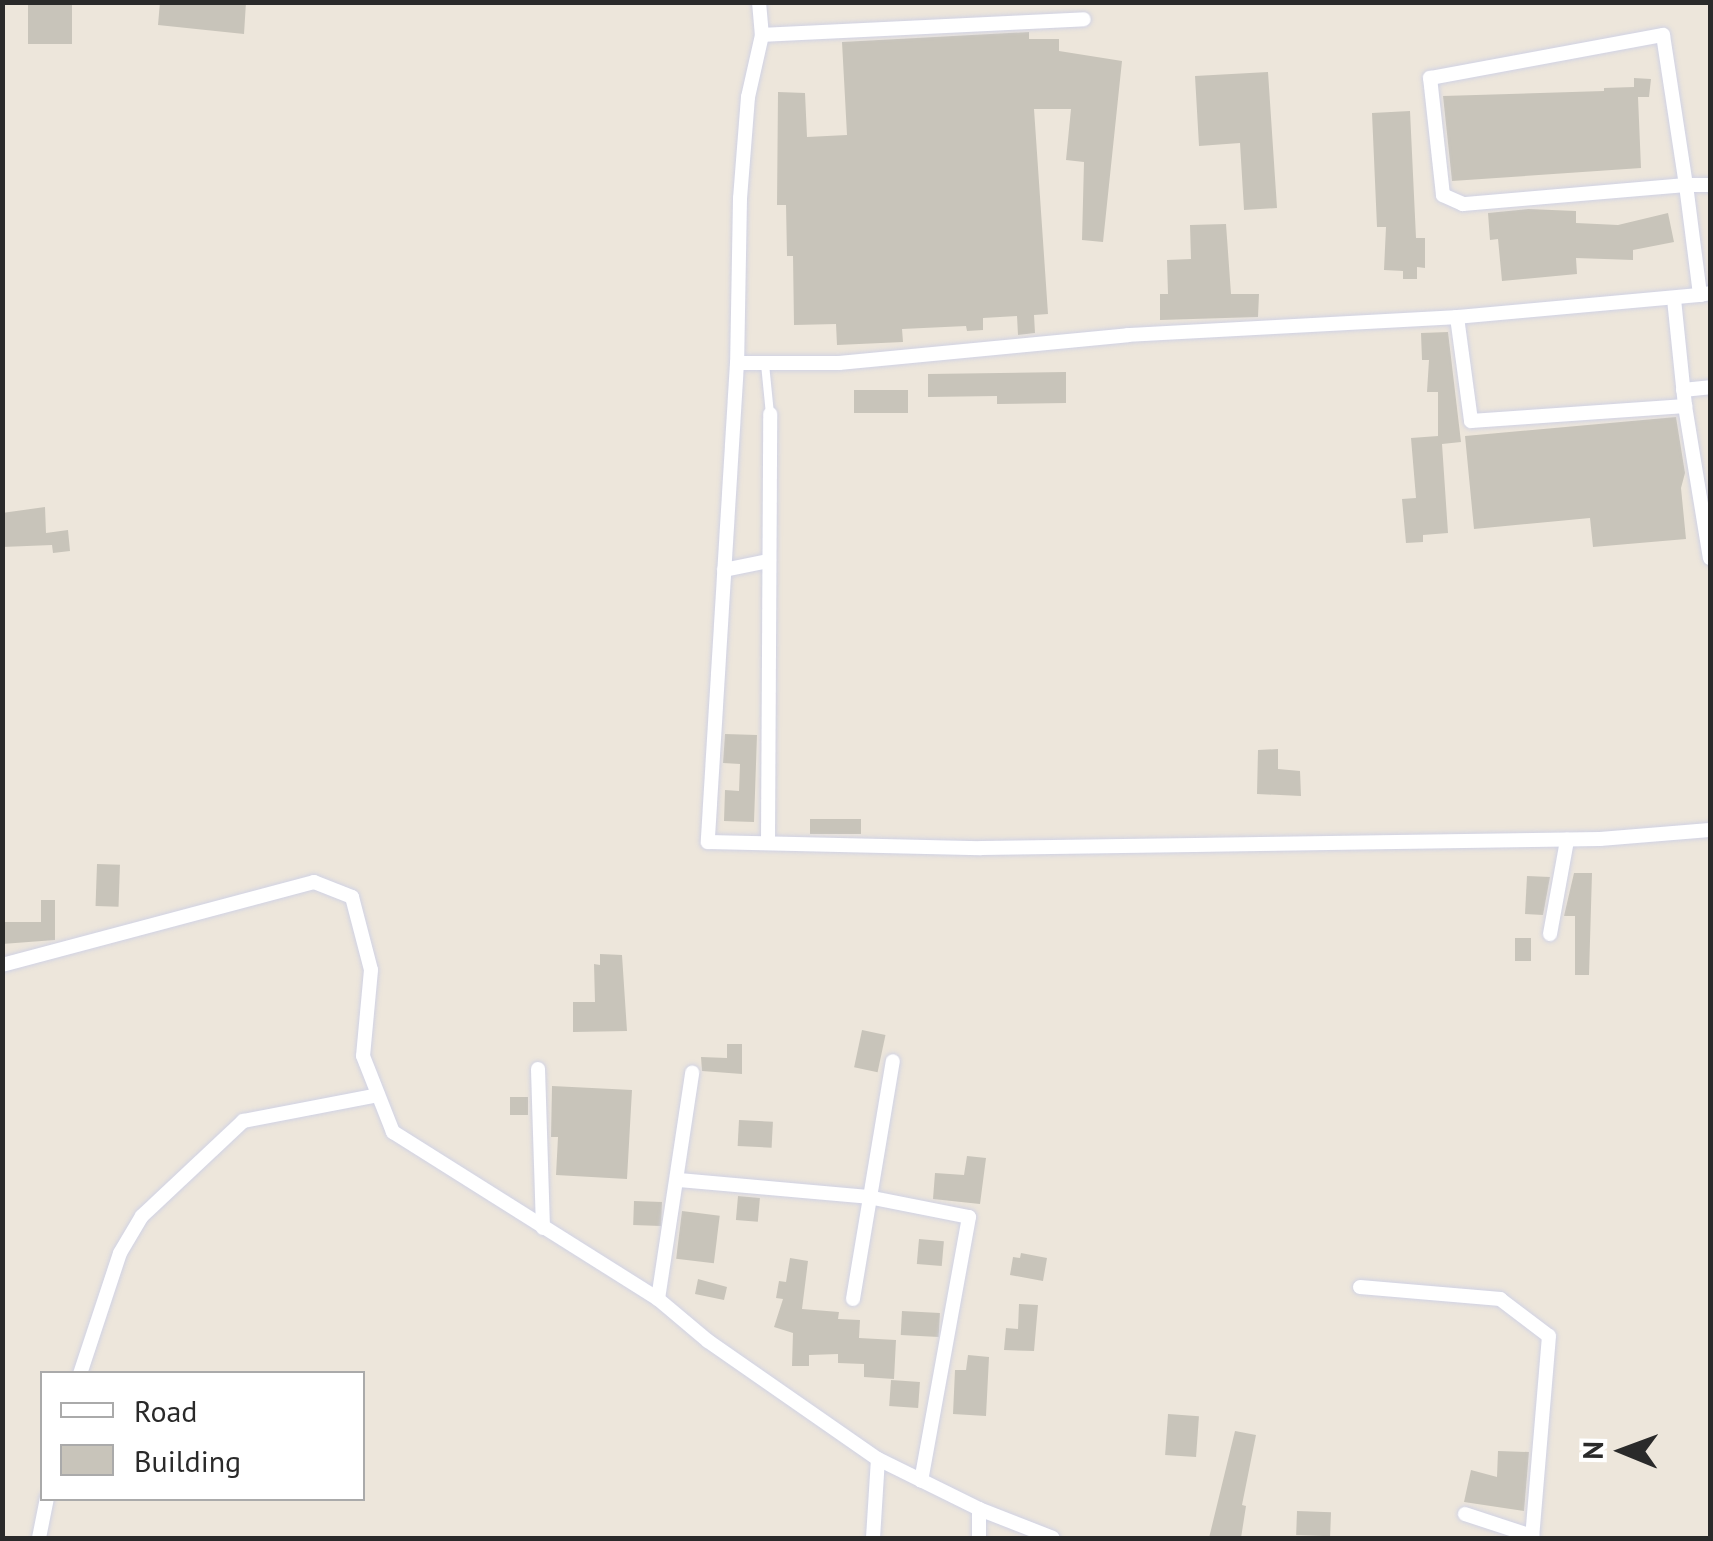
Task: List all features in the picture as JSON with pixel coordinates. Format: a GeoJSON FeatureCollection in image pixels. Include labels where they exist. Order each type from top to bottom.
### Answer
{"type":"FeatureCollection","features":[{"type":"Feature","properties":{"kind":"street"},"geometry":{"type":"LineString","coordinates":[[758,2],[762,35],[748,96],[740,198],[737,363],[708,842],[981,848],[1568,840],[1710,830]]}},
{"type":"Feature","properties":{"kind":"street"},"geometry":{"type":"LineString","coordinates":[[762,35],[1084,19]]}},
{"type":"Feature","properties":{"kind":"street"},"geometry":{"type":"LineString","coordinates":[[737,363],[838,364],[1128,336],[1457,317],[1705,294],[1686,185],[1663,34],[1430,78],[1442,195],[1463,204],[1686,185],[1710,185]]}},
{"type":"Feature","properties":{"kind":"street"},"geometry":{"type":"LineString","coordinates":[[1674,299],[1684,398],[1710,558]]}},
{"type":"Feature","properties":{"kind":"street"},"geometry":{"type":"LineString","coordinates":[[1457,317],[1471,421],[1684,398],[1710,386]]}},
{"type":"Feature","properties":{"kind":"street"},"geometry":{"type":"LineString","coordinates":[[768,843],[770,414]]}},
{"type":"Feature","properties":{"kind":"street"},"geometry":{"type":"LineString","coordinates":[[724,570],[768,562]]}},
{"type":"Feature","properties":{"kind":"street"},"geometry":{"type":"LineString","coordinates":[[1550,934],[1568,840]]}},
{"type":"Feature","properties":{"kind":"street"},"geometry":{"type":"LineString","coordinates":[[2,965],[314,882],[352,898],[371,970],[363,1056],[392,1132],[658,1300],[708,1340],[878,1458],[980,1509],[1053,1538]]}},
{"type":"Feature","properties":{"kind":"street"},"geometry":{"type":"LineString","coordinates":[[853,1299],[893,1061]]}},
{"type":"Feature","properties":{"kind":"street"},"geometry":{"type":"LineString","coordinates":[[538,1070],[544,1228]]}},
{"type":"Feature","properties":{"kind":"street"},"geometry":{"type":"LineString","coordinates":[[658,1300],[692,1073]]}},
{"type":"Feature","properties":{"kind":"street"},"geometry":{"type":"LineString","coordinates":[[81,1371],[120,1253],[142,1216],[229,1134],[244,1121],[378,1095]]}},
{"type":"Feature","properties":{"kind":"street"},"geometry":{"type":"LineString","coordinates":[[679,1180],[868,1197],[969,1217],[920,1481]]}},
{"type":"Feature","properties":{"kind":"street"},"geometry":{"type":"LineString","coordinates":[[1360,1287],[1500,1299],[1549,1336],[1532,1537],[1464,1514]]}},
{"type":"Feature","properties":{"kind":"street"},"geometry":{"type":"LineString","coordinates":[[873,1538],[878,1458]]}},
{"type":"Feature","properties":{"kind":"street"},"geometry":{"type":"LineString","coordinates":[[39,1538],[46,1501]]}},
{"type":"Feature","properties":{"kind":"street"},"geometry":{"type":"LineString","coordinates":[[980,1509],[980,1538]]}},
{"type":"Feature","properties":{"kind":"lane"},"geometry":{"type":"LineString","coordinates":[[765,364],[770,414]]}},
{"type":"Feature","properties":{"kind":"building"},"geometry":{"type":"Polygon","coordinates":[[[28,2],[72,2],[72,44],[28,44],[28,2]]]}},
{"type":"Feature","properties":{"kind":"building"},"geometry":{"type":"Polygon","coordinates":[[[160,2],[246,2],[244,34],[158,25],[160,2]]]}},
{"type":"Feature","properties":{"kind":"building"},"geometry":{"type":"Polygon","coordinates":[[[1029,32],[1029,39],[1059,39],[1059,51],[1122,61],[1103,242],[1082,240],[1084,162],[1066,160],[1071,109],[1034,109],[1048,314],[1034,315],[1035,333],[1018,335],[1017,316],[983,318],[983,330],[967,331],[966,326],[902,329],[903,342],[837,345],[836,324],[794,325],[793,256],[787,256],[786,205],[777,205],[778,92],[805,93],[807,137],[847,135],[842,42],[1029,32]]]}},
{"type":"Feature","properties":{"kind":"building"},"geometry":{"type":"Polygon","coordinates":[[[1268,72],[1277,208],[1244,210],[1240,143],[1199,146],[1195,76],[1268,72]]]}},
{"type":"Feature","properties":{"kind":"building"},"geometry":{"type":"Polygon","coordinates":[[[1634,78],[1651,79],[1649,97],[1638,97],[1641,168],[1452,181],[1443,96],[1604,91],[1634,87],[1634,78]]]}},
{"type":"Feature","properties":{"kind":"building"},"geometry":{"type":"Polygon","coordinates":[[[1410,111],[1416,238],[1425,238],[1425,268],[1417,267],[1417,279],[1403,279],[1403,271],[1384,270],[1386,227],[1377,227],[1372,113],[1410,111]]]}},
{"type":"Feature","properties":{"kind":"building"},"geometry":{"type":"Polygon","coordinates":[[[1528,209],[1576,211],[1576,223],[1618,225],[1668,213],[1674,242],[1633,250],[1633,260],[1576,258],[1577,274],[1502,281],[1498,239],[1490,240],[1488,213],[1528,209]]]}},
{"type":"Feature","properties":{"kind":"building"},"geometry":{"type":"Polygon","coordinates":[[[1226,224],[1231,294],[1259,294],[1258,317],[1160,320],[1160,294],[1168,294],[1167,260],[1191,259],[1190,225],[1226,224]]]}},
{"type":"Feature","properties":{"kind":"building"},"geometry":{"type":"Polygon","coordinates":[[[1448,332],[1461,442],[1442,444],[1448,533],[1423,535],[1423,542],[1406,543],[1402,499],[1416,498],[1411,438],[1438,436],[1438,392],[1427,392],[1429,360],[1422,360],[1421,333],[1448,332]]]}},
{"type":"Feature","properties":{"kind":"building"},"geometry":{"type":"Polygon","coordinates":[[[1066,372],[1066,403],[997,404],[997,396],[928,397],[928,374],[1066,372]]]}},
{"type":"Feature","properties":{"kind":"building"},"geometry":{"type":"Polygon","coordinates":[[[854,390],[908,390],[908,413],[854,413],[854,390]]]}},
{"type":"Feature","properties":{"kind":"building"},"geometry":{"type":"Polygon","coordinates":[[[1676,417],[1685,473],[1681,488],[1686,539],[1593,547],[1590,518],[1474,529],[1465,436],[1676,417]]]}},
{"type":"Feature","properties":{"kind":"building"},"geometry":{"type":"Polygon","coordinates":[[[45,507],[46,533],[68,530],[70,551],[53,553],[52,545],[2,547],[2,513],[45,507]]]}},
{"type":"Feature","properties":{"kind":"building"},"geometry":{"type":"Polygon","coordinates":[[[725,734],[757,735],[754,822],[724,821],[725,790],[739,791],[740,764],[723,763],[725,734]]]}},
{"type":"Feature","properties":{"kind":"building"},"geometry":{"type":"Polygon","coordinates":[[[1278,749],[1278,769],[1300,771],[1301,796],[1257,794],[1258,750],[1278,749]]]}},
{"type":"Feature","properties":{"kind":"building"},"geometry":{"type":"Polygon","coordinates":[[[810,819],[861,819],[861,834],[810,834],[810,819]]]}},
{"type":"Feature","properties":{"kind":"building"},"geometry":{"type":"Polygon","coordinates":[[[97,864],[120,865],[119,907],[96,906],[97,864]]]}},
{"type":"Feature","properties":{"kind":"building"},"geometry":{"type":"Polygon","coordinates":[[[1574,873],[1592,873],[1589,975],[1575,975],[1575,916],[1564,916],[1574,873]]]}},
{"type":"Feature","properties":{"kind":"building"},"geometry":{"type":"Polygon","coordinates":[[[1527,876],[1550,877],[1543,915],[1525,914],[1527,876]]]}},
{"type":"Feature","properties":{"kind":"building"},"geometry":{"type":"Polygon","coordinates":[[[41,900],[55,900],[55,940],[2,944],[2,922],[41,922],[41,900]]]}},
{"type":"Feature","properties":{"kind":"building"},"geometry":{"type":"Polygon","coordinates":[[[1515,938],[1531,938],[1531,961],[1515,961],[1515,938]]]}},
{"type":"Feature","properties":{"kind":"building"},"geometry":{"type":"Polygon","coordinates":[[[600,954],[622,955],[627,1031],[573,1032],[573,1002],[595,1002],[594,964],[600,965],[600,954]]]}},
{"type":"Feature","properties":{"kind":"building"},"geometry":{"type":"Polygon","coordinates":[[[862,1030],[885,1035],[878,1072],[854,1067],[862,1030]]]}},
{"type":"Feature","properties":{"kind":"building"},"geometry":{"type":"Polygon","coordinates":[[[727,1044],[742,1044],[742,1074],[702,1071],[701,1057],[727,1058],[727,1044]]]}},
{"type":"Feature","properties":{"kind":"building"},"geometry":{"type":"Polygon","coordinates":[[[552,1086],[632,1090],[627,1179],[556,1175],[558,1137],[551,1137],[552,1086]]]}},
{"type":"Feature","properties":{"kind":"building"},"geometry":{"type":"Polygon","coordinates":[[[510,1097],[528,1097],[528,1115],[510,1115],[510,1097]]]}},
{"type":"Feature","properties":{"kind":"building"},"geometry":{"type":"Polygon","coordinates":[[[739,1120],[773,1122],[772,1148],[738,1146],[739,1120]]]}},
{"type":"Feature","properties":{"kind":"building"},"geometry":{"type":"Polygon","coordinates":[[[967,1156],[986,1158],[980,1204],[933,1199],[935,1173],[964,1175],[967,1156]]]}},
{"type":"Feature","properties":{"kind":"building"},"geometry":{"type":"Polygon","coordinates":[[[738,1196],[760,1198],[758,1222],[736,1220],[738,1196]]]}},
{"type":"Feature","properties":{"kind":"building"},"geometry":{"type":"Polygon","coordinates":[[[634,1201],[662,1202],[661,1226],[633,1225],[634,1201]]]}},
{"type":"Feature","properties":{"kind":"building"},"geometry":{"type":"Polygon","coordinates":[[[682,1211],[720,1216],[714,1263],[676,1259],[682,1211]]]}},
{"type":"Feature","properties":{"kind":"building"},"geometry":{"type":"Polygon","coordinates":[[[919,1239],[944,1241],[942,1266],[917,1264],[919,1239]]]}},
{"type":"Feature","properties":{"kind":"building"},"geometry":{"type":"Polygon","coordinates":[[[1021,1253],[1047,1258],[1043,1281],[1010,1275],[1013,1257],[1020,1258],[1021,1253]]]}},
{"type":"Feature","properties":{"kind":"building"},"geometry":{"type":"Polygon","coordinates":[[[790,1258],[808,1261],[802,1309],[839,1312],[838,1319],[860,1320],[859,1338],[896,1340],[894,1379],[864,1377],[864,1364],[838,1363],[838,1354],[809,1355],[809,1366],[792,1366],[793,1333],[774,1327],[783,1299],[776,1298],[779,1281],[786,1282],[790,1258]]]}},
{"type":"Feature","properties":{"kind":"building"},"geometry":{"type":"Polygon","coordinates":[[[698,1279],[727,1287],[724,1300],[695,1294],[698,1279]]]}},
{"type":"Feature","properties":{"kind":"building"},"geometry":{"type":"Polygon","coordinates":[[[1019,1304],[1038,1305],[1034,1351],[1004,1350],[1006,1328],[1018,1329],[1019,1304]]]}},
{"type":"Feature","properties":{"kind":"building"},"geometry":{"type":"Polygon","coordinates":[[[902,1311],[940,1313],[939,1337],[901,1335],[902,1311]]]}},
{"type":"Feature","properties":{"kind":"building"},"geometry":{"type":"Polygon","coordinates":[[[968,1355],[989,1357],[986,1416],[953,1414],[955,1370],[966,1370],[968,1355]]]}},
{"type":"Feature","properties":{"kind":"building"},"geometry":{"type":"Polygon","coordinates":[[[891,1380],[920,1382],[918,1408],[889,1406],[891,1380]]]}},
{"type":"Feature","properties":{"kind":"building"},"geometry":{"type":"Polygon","coordinates":[[[1168,1414],[1199,1416],[1196,1457],[1165,1455],[1168,1414]]]}},
{"type":"Feature","properties":{"kind":"building"},"geometry":{"type":"Polygon","coordinates":[[[1235,1431],[1256,1435],[1242,1505],[1246,1506],[1241,1538],[1209,1538],[1235,1431]]]}},
{"type":"Feature","properties":{"kind":"building"},"geometry":{"type":"Polygon","coordinates":[[[1498,1451],[1529,1452],[1524,1511],[1464,1502],[1471,1470],[1497,1477],[1498,1451]]]}},
{"type":"Feature","properties":{"kind":"building"},"geometry":{"type":"Polygon","coordinates":[[[1297,1511],[1331,1512],[1330,1536],[1296,1535],[1297,1511]]]}}]}
